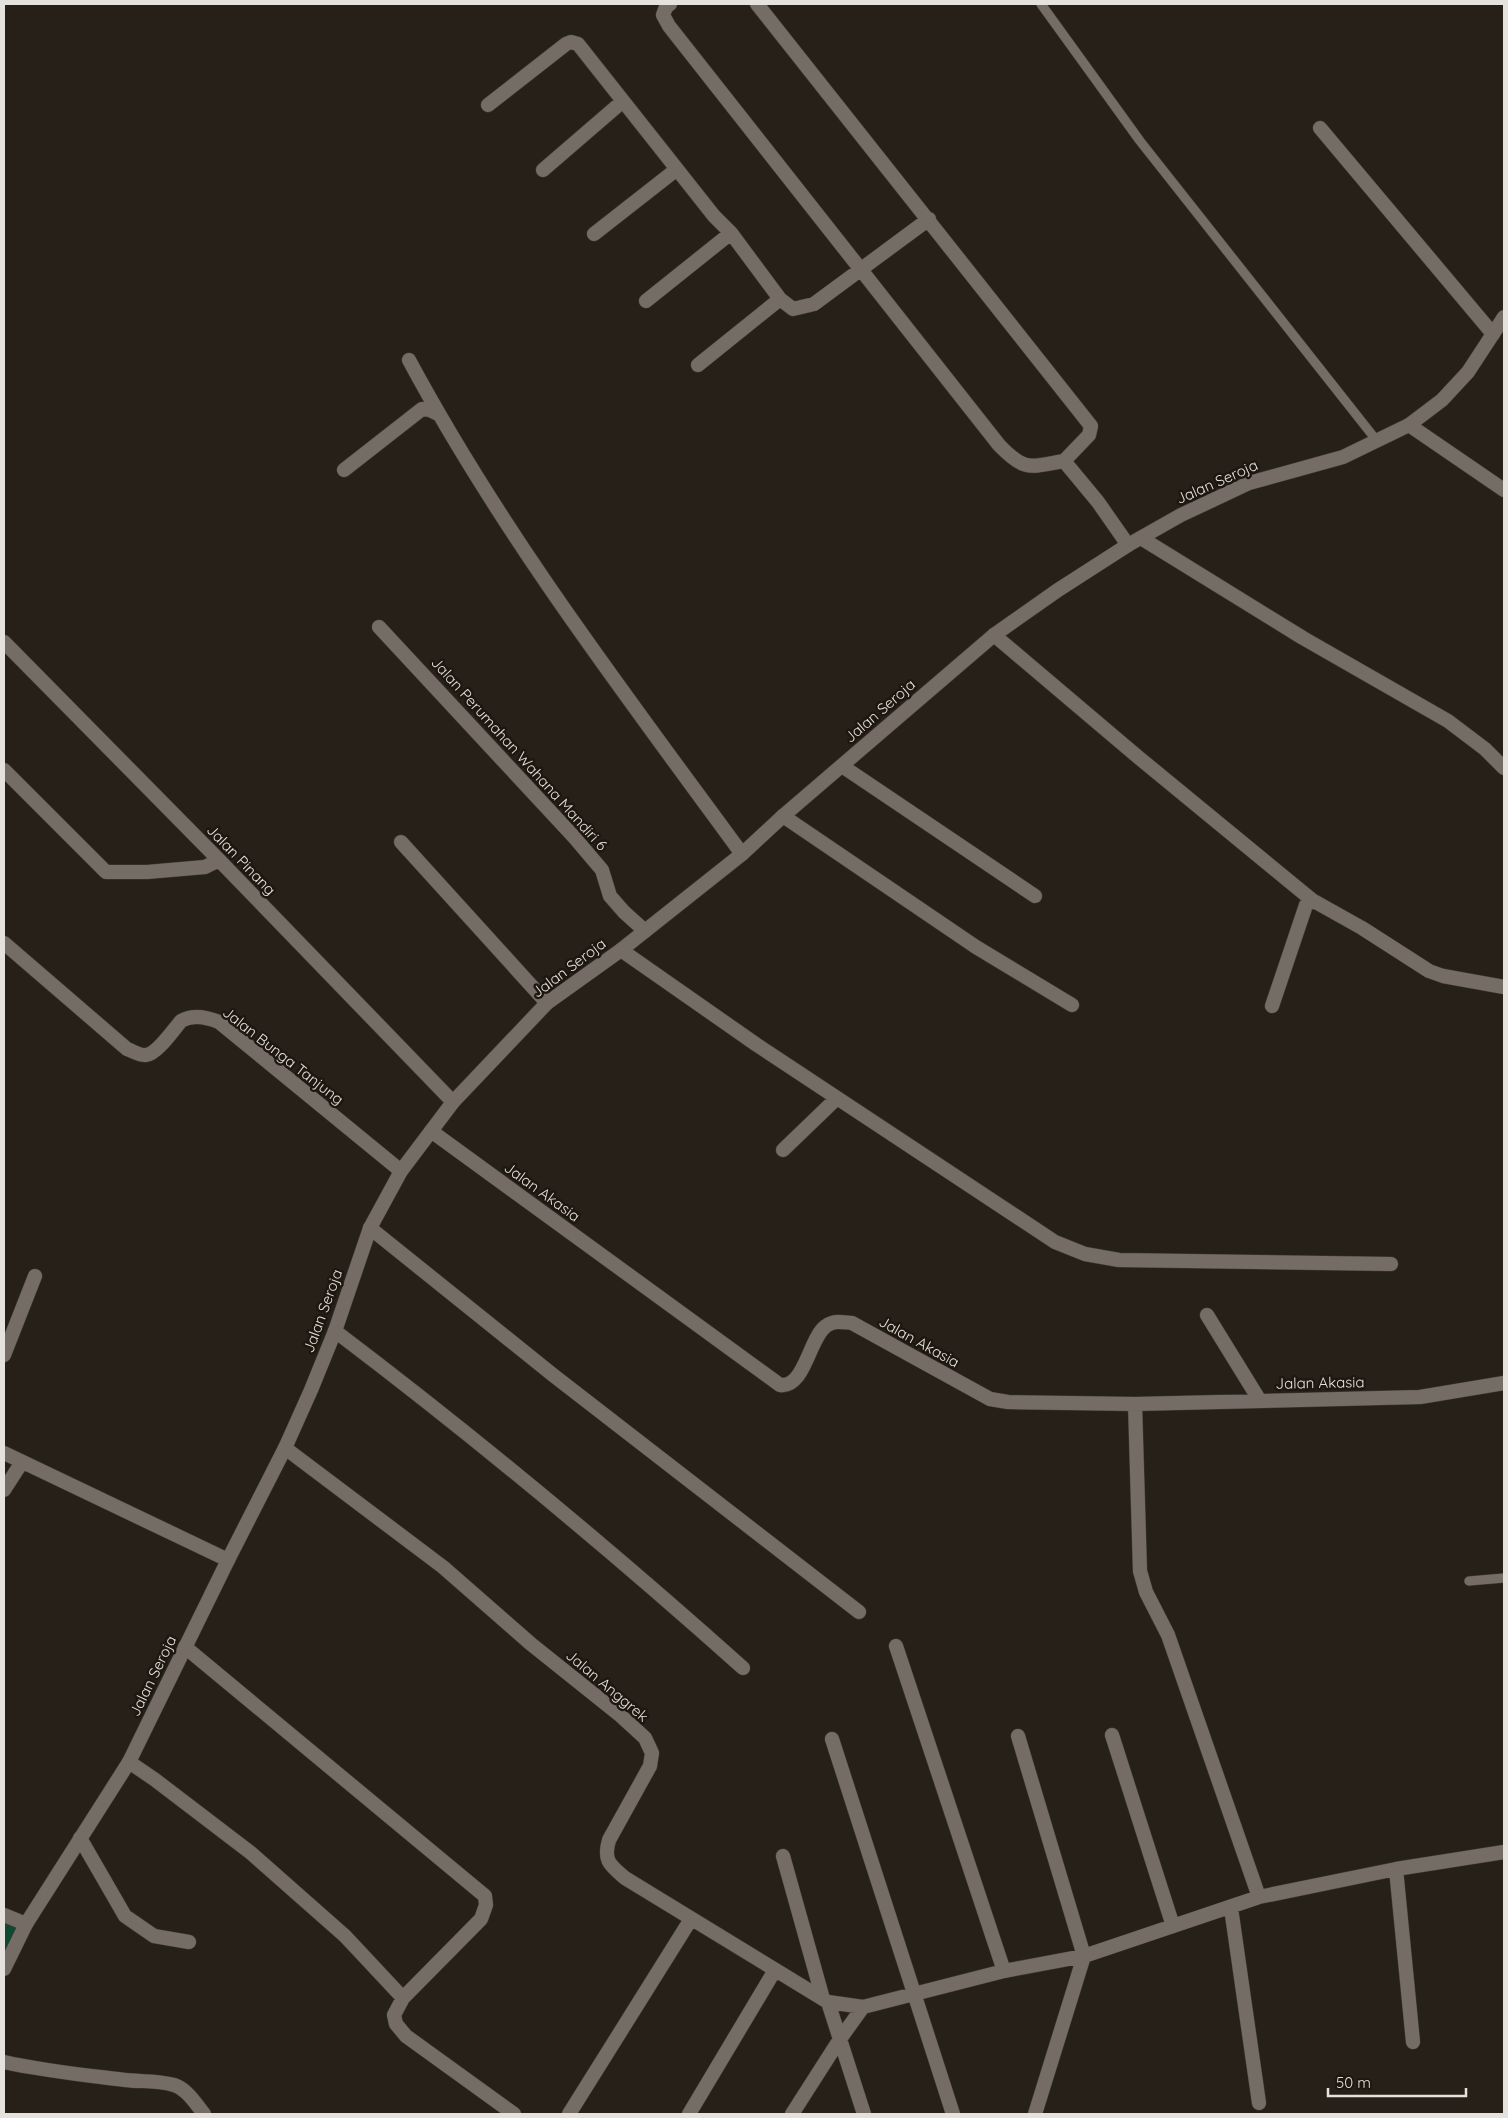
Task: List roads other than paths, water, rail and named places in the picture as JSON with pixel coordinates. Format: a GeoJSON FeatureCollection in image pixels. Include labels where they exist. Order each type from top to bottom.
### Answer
{"type":"FeatureCollection","features":[{"type":"Feature","properties":{"kind":"street"},"geometry":{"type":"LineString","coordinates":[[670,4],[664,10],[664,19],[860,271],[999,445],[1013,460],[1029,466],[1064,460],[1089,435],[1090,426],[757,4]]}},
{"type":"Feature","properties":{"kind":"street"},"geometry":{"type":"LineString","coordinates":[[488,105],[566,44],[571,42],[578,44],[677,169],[731,233],[780,299],[794,309],[814,304],[928,219]]}},
{"type":"Feature","properties":{"kind":"street"},"geometry":{"type":"LineString","coordinates":[[542,170],[623,101]]}},
{"type":"Feature","properties":{"kind":"street"},"geometry":{"type":"LineString","coordinates":[[1320,128],[1493,334]]}},
{"type":"Feature","properties":{"kind":"street"},"geometry":{"type":"LineString","coordinates":[[594,234],[677,169]]}},
{"type":"Feature","properties":{"kind":"street"},"geometry":{"type":"LineString","coordinates":[[646,301],[731,233]]}},
{"type":"Feature","properties":{"kind":"street"},"geometry":{"type":"LineString","coordinates":[[698,365],[780,299]]}},
{"type":"Feature","properties":{"kind":"street","name":"Jalan Seroja"},"geometry":{"type":"LineString","coordinates":[[4,1969],[26,1924],[129,1762],[285,1448],[335,1331],[370,1228],[401,1171],[453,1102],[547,1003],[621,950],[742,854],[783,816],[994,635],[1058,590],[1128,545],[1181,515],[1249,483],[1343,457],[1409,426],[1442,400],[1468,372],[1504,317]]}},
{"type":"Feature","properties":{"kind":"street"},"geometry":{"type":"LineString","coordinates":[[409,360],[438,414],[523,552],[742,854]]}},
{"type":"Feature","properties":{"kind":"street"},"geometry":{"type":"LineString","coordinates":[[344,470],[422,409],[438,414]]}},
{"type":"Feature","properties":{"kind":"street"},"geometry":{"type":"LineString","coordinates":[[1409,426],[1504,490]]}},
{"type":"Feature","properties":{"kind":"street"},"geometry":{"type":"LineString","coordinates":[[1064,460],[1098,502],[1128,545]]}},
{"type":"Feature","properties":{"kind":"street"},"geometry":{"type":"LineString","coordinates":[[1141,538],[1303,638],[1448,721],[1485,749],[1504,768]]}},
{"type":"Feature","properties":{"kind":"street","name":"Jalan Perumahan Wahana Mandiri 6"},"geometry":{"type":"LineString","coordinates":[[379,627],[574,837],[602,870],[610,896],[645,931]]}},
{"type":"Feature","properties":{"kind":"street"},"geometry":{"type":"LineString","coordinates":[[994,635],[1138,757],[1312,900],[1362,928],[1429,971],[1443,976],[1504,987]]}},
{"type":"Feature","properties":{"kind":"street","name":"Jalan Pinang"},"geometry":{"type":"LineString","coordinates":[[4,642],[219,860],[453,1102]]}},
{"type":"Feature","properties":{"kind":"street"},"geometry":{"type":"LineString","coordinates":[[842,766],[1036,896]]}},
{"type":"Feature","properties":{"kind":"street"},"geometry":{"type":"LineString","coordinates":[[4,770],[106,872],[147,872],[205,867],[219,860]]}},
{"type":"Feature","properties":{"kind":"street"},"geometry":{"type":"LineString","coordinates":[[783,816],[976,947],[1072,1005]]}},
{"type":"Feature","properties":{"kind":"street"},"geometry":{"type":"LineString","coordinates":[[401,842],[547,1003]]}},
{"type":"Feature","properties":{"kind":"street"},"geometry":{"type":"LineString","coordinates":[[1272,1006],[1306,905],[1312,900]]}},
{"type":"Feature","properties":{"kind":"street","name":"Jalan Bunga Tanjung"},"geometry":{"type":"LineString","coordinates":[[4,943],[127,1048],[139,1054],[147,1055],[154,1053],[181,1021],[186,1018],[209,1018],[219,1022],[401,1171]]}},
{"type":"Feature","properties":{"kind":"street"},"geometry":{"type":"LineString","coordinates":[[621,950],[756,1045],[1056,1242],[1085,1254],[1119,1260],[1391,1264]]}},
{"type":"Feature","properties":{"kind":"street"},"geometry":{"type":"LineString","coordinates":[[783,1150],[837,1098]]}},
{"type":"Feature","properties":{"kind":"street","name":"Jalan Akasia"},"geometry":{"type":"LineString","coordinates":[[431,1132],[780,1385],[786,1385],[796,1379],[824,1328],[839,1321],[852,1323],[990,1399],[1008,1402],[1135,1404],[1420,1397],[1504,1383]]}},
{"type":"Feature","properties":{"kind":"street"},"geometry":{"type":"LineString","coordinates":[[370,1228],[553,1375],[860,1612]]}},
{"type":"Feature","properties":{"kind":"street"},"geometry":{"type":"LineString","coordinates":[[4,1355],[34,1276]]}},
{"type":"Feature","properties":{"kind":"street"},"geometry":{"type":"LineString","coordinates":[[1207,1315],[1260,1401]]}},
{"type":"Feature","properties":{"kind":"street"},"geometry":{"type":"LineString","coordinates":[[335,1331],[437,1408],[558,1508],[742,1668]]}},
{"type":"Feature","properties":{"kind":"street"},"geometry":{"type":"LineString","coordinates":[[1135,1404],[1140,1571],[1146,1592],[1168,1635],[1259,1897]]}},
{"type":"Feature","properties":{"kind":"street","name":"Jalan Anggrek"},"geometry":{"type":"LineString","coordinates":[[285,1448],[443,1566],[531,1644],[621,1716],[645,1738],[652,1753],[650,1766],[609,1840],[606,1852],[611,1865],[625,1878],[825,2000]]}},
{"type":"Feature","properties":{"kind":"street"},"geometry":{"type":"LineString","coordinates":[[4,1453],[228,1560]]}},
{"type":"Feature","properties":{"kind":"street"},"geometry":{"type":"LineString","coordinates":[[4,1490],[22,1462]]}},
{"type":"Feature","properties":{"kind":"street"},"geometry":{"type":"LineString","coordinates":[[896,1646],[1004,1971]]}},
{"type":"Feature","properties":{"kind":"street"},"geometry":{"type":"LineString","coordinates":[[185,1648],[485,1896],[486,1905],[480,1919],[403,1998],[394,2015],[396,2024],[406,2036],[514,2114]]}},
{"type":"Feature","properties":{"kind":"street"},"geometry":{"type":"LineString","coordinates":[[1112,1735],[1173,1926]]}},
{"type":"Feature","properties":{"kind":"street"},"geometry":{"type":"LineString","coordinates":[[1018,1736],[1084,1956],[1036,2114]]}},
{"type":"Feature","properties":{"kind":"street"},"geometry":{"type":"LineString","coordinates":[[832,1739],[953,2114]]}},
{"type":"Feature","properties":{"kind":"street"},"geometry":{"type":"LineString","coordinates":[[129,1762],[227,1834],[264,1865],[345,1936],[403,1998]]}},
{"type":"Feature","properties":{"kind":"street"},"geometry":{"type":"LineString","coordinates":[[80,1838],[125,1916],[154,1936],[189,1942]]}},
{"type":"Feature","properties":{"kind":"street"},"geometry":{"type":"LineString","coordinates":[[825,2000],[863,2007],[1004,1971],[1084,1956],[1259,1897],[1396,1869],[1504,1852]]}},
{"type":"Feature","properties":{"kind":"street"},"geometry":{"type":"LineString","coordinates":[[783,1856],[825,2000],[840,2039],[864,2114]]}},
{"type":"Feature","properties":{"kind":"street"},"geometry":{"type":"LineString","coordinates":[[1396,1869],[1413,2042]]}},
{"type":"Feature","properties":{"kind":"street"},"geometry":{"type":"LineString","coordinates":[[1231,1908],[1259,2103]]}},
{"type":"Feature","properties":{"kind":"street"},"geometry":{"type":"LineString","coordinates":[[4,1915],[26,1924]]}},
{"type":"Feature","properties":{"kind":"street"},"geometry":{"type":"LineString","coordinates":[[569,2114],[691,1919]]}},
{"type":"Feature","properties":{"kind":"street"},"geometry":{"type":"LineString","coordinates":[[689,2114],[775,1970]]}},
{"type":"Feature","properties":{"kind":"street"},"geometry":{"type":"LineString","coordinates":[[792,2114],[863,2007]]}},
{"type":"Feature","properties":{"kind":"street"},"geometry":{"type":"LineString","coordinates":[[4,2062],[36,2069],[135,2081],[156,2081],[176,2086],[185,2092],[204,2114]]}},
{"type":"Feature","properties":{"kind":"lane"},"geometry":{"type":"LineString","coordinates":[[1041,4],[1140,141],[1377,441]]}},
{"type":"Feature","properties":{"kind":"lane"},"geometry":{"type":"LineString","coordinates":[[1469,1581],[1504,1578]]}}]}
